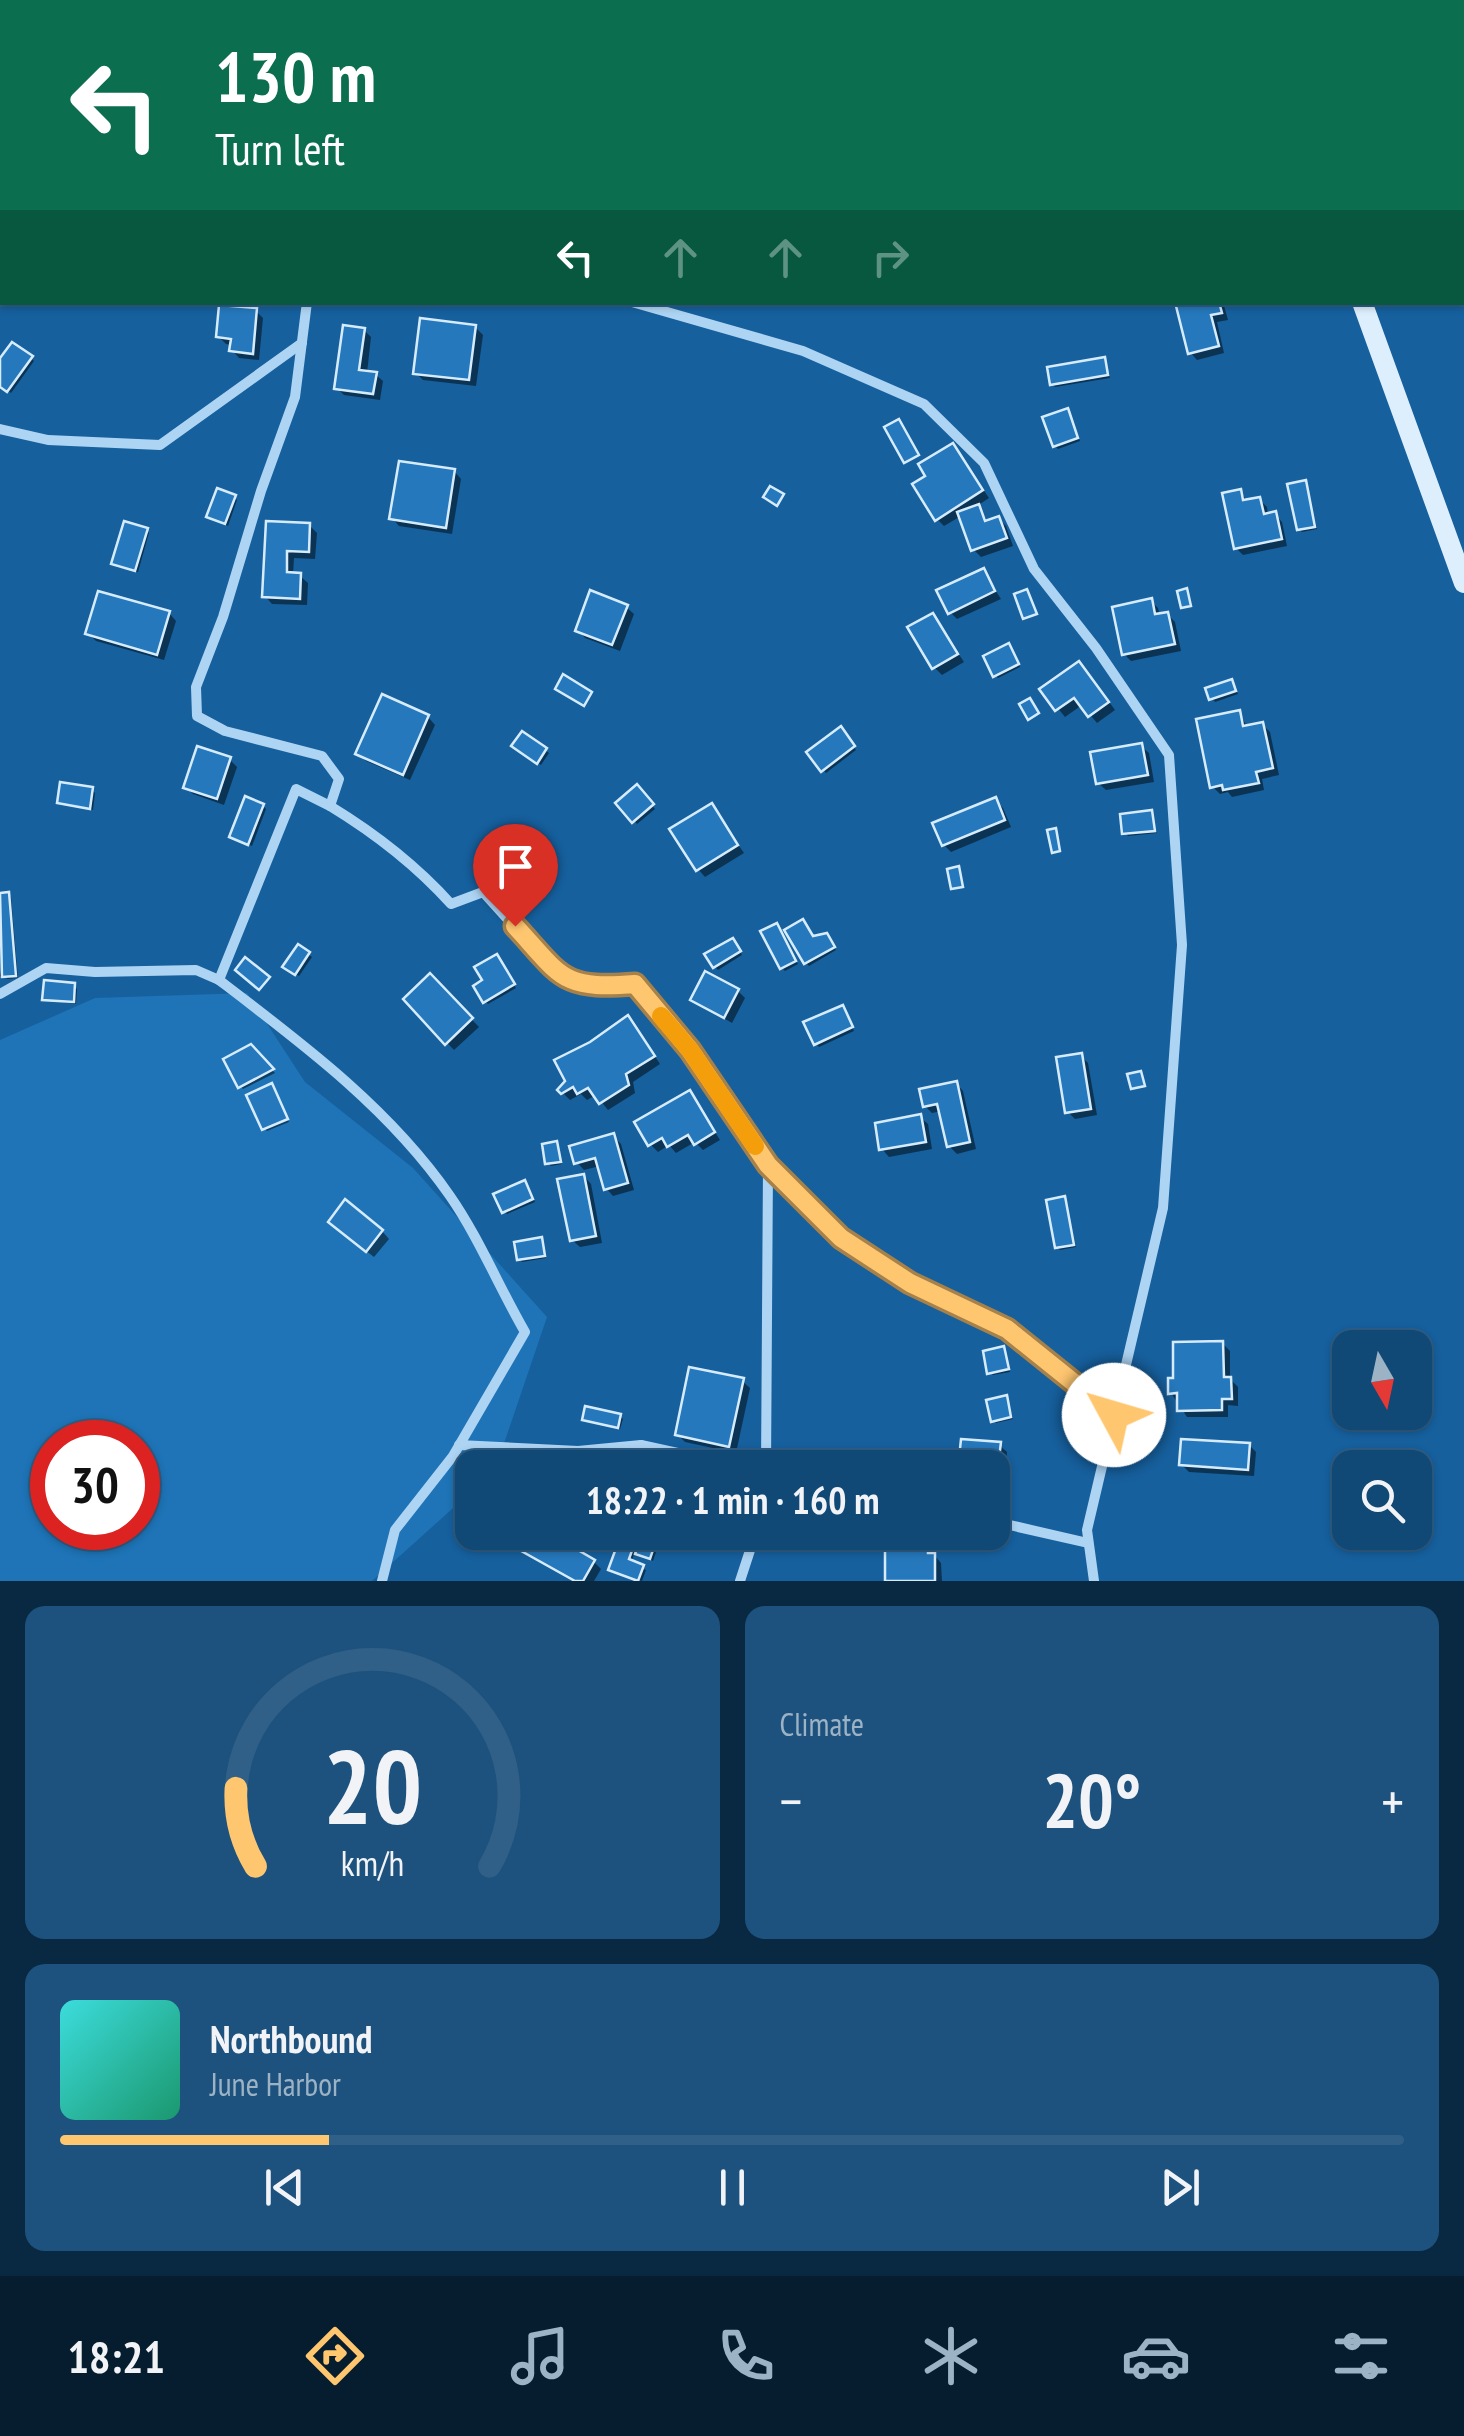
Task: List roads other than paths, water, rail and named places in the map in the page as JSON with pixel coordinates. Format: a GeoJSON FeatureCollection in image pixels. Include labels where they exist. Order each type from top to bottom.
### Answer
{"type":"FeatureCollection","features":[{"type":"Feature","properties":{"kind":"street"},"geometry":{"type":"LineString","coordinates":[[307,305],[295,397],[196,687],[196,716],[225,731],[322,756],[339,779],[330,806]]}},
{"type":"Feature","properties":{"kind":"street"},"geometry":{"type":"LineString","coordinates":[[642,305],[803,352],[924,404],[984,463],[1034,568],[1096,648],[1169,755],[1182,944],[1163,1208],[1087,1530],[1094,1581]]}},
{"type":"Feature","properties":{"kind":"street"},"geometry":{"type":"LineString","coordinates":[[1363,305],[1464,583]]}},
{"type":"Feature","properties":{"kind":"street"},"geometry":{"type":"LineString","coordinates":[[0,429],[48,440],[160,445],[302,343]]}},
{"type":"Feature","properties":{"kind":"street"},"geometry":{"type":"LineString","coordinates":[[220,980],[296,789],[372,831],[418,867],[451,904],[482,892],[561,978],[597,988],[635,984],[690,1050],[768,1165],[841,1238],[910,1283],[1007,1329],[1114,1415]]}},
{"type":"Feature","properties":{"kind":"street"},"geometry":{"type":"LineString","coordinates":[[0,994],[46,968],[95,972],[196,970],[220,980],[325,1061],[405,1140],[452,1198],[525,1332],[459,1445],[394,1530],[382,1581]]}},
{"type":"Feature","properties":{"kind":"street"},"geometry":{"type":"LineString","coordinates":[[766,1450],[768,1165]]}},
{"type":"Feature","properties":{"kind":"street"},"geometry":{"type":"LineString","coordinates":[[459,1445],[578,1452],[641,1445],[664,1450]]}},
{"type":"Feature","properties":{"kind":"street"},"geometry":{"type":"LineString","coordinates":[[640,1450],[641,1445]]}},
{"type":"Feature","properties":{"kind":"street"},"geometry":{"type":"LineString","coordinates":[[1010,1525],[1088,1544]]}},
{"type":"Feature","properties":{"kind":"street"},"geometry":{"type":"LineString","coordinates":[[740,1581],[750,1550]]}}]}
